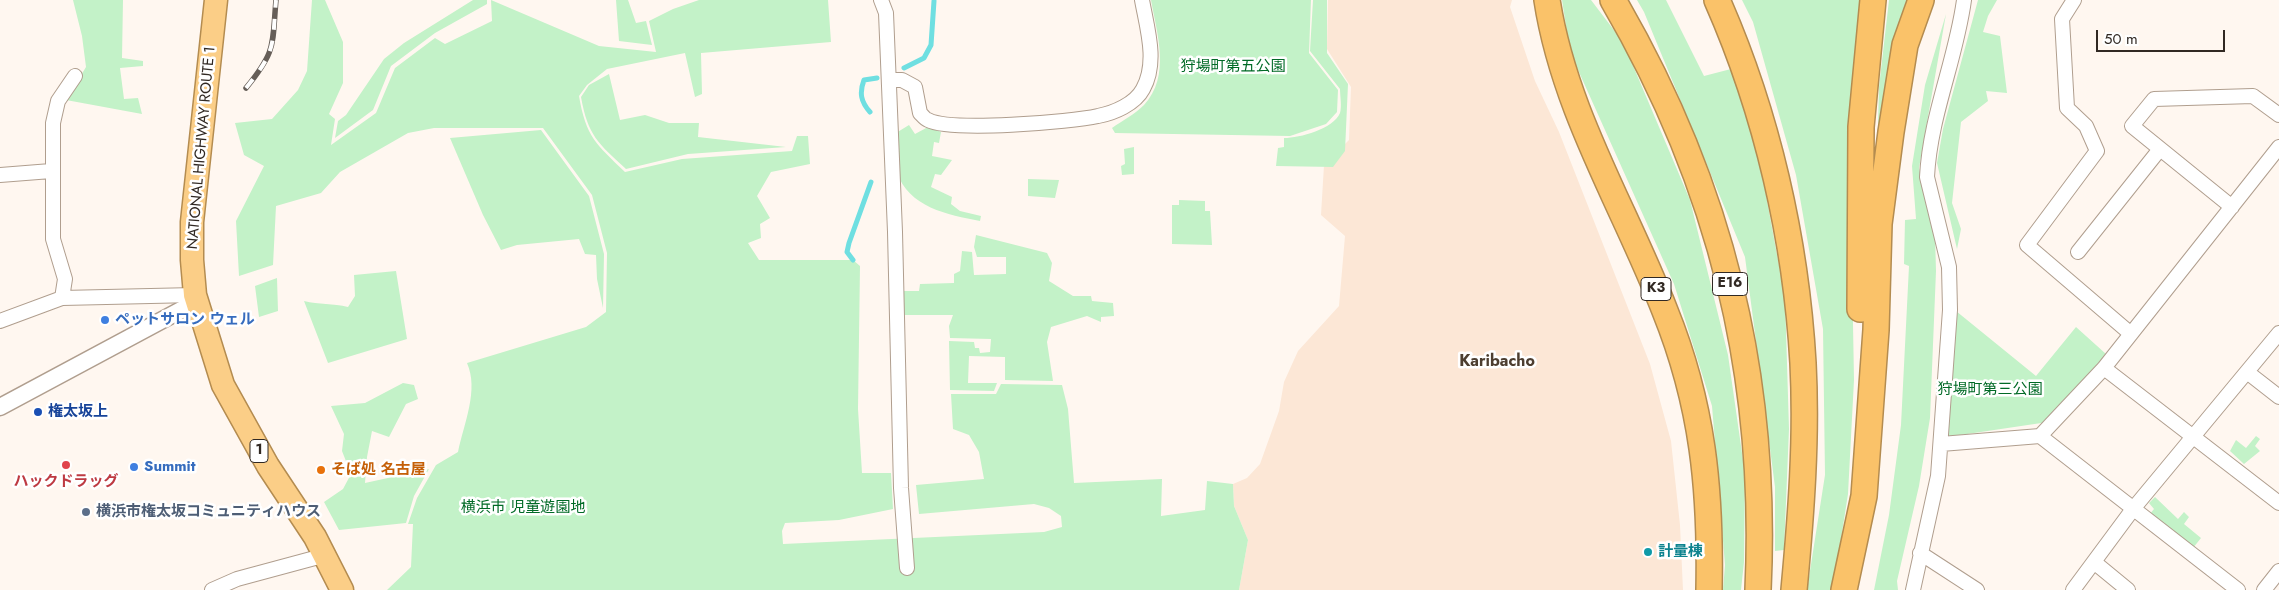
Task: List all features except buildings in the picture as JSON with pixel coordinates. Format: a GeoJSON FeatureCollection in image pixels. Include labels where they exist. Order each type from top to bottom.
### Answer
{"type":"FeatureCollection","features":[{"type":"Feature","properties":{"kind":"highway","name":"NATIONAL HIGHWAY ROUTE 1"},"geometry":{"type":"LineString","coordinates":[[216,0],[192,222],[195,298],[223,385],[268,466],[326,555],[342,590]]}},
{"type":"Feature","properties":{"kind":"highway","name":"K3"},"geometry":{"type":"LineString","coordinates":[[1547,0],[1558,48],[1576,109],[1666,312],[1687,376],[1702,438],[1710,524],[1709,590]]}},
{"type":"Feature","properties":{"kind":"highway","name":"E16"},"geometry":{"type":"LineString","coordinates":[[1613,0],[1640,46],[1668,103],[1696,168],[1718,236],[1746,362],[1756,442],[1760,533],[1758,590]]}},
{"type":"Feature","properties":{"kind":"highway"},"geometry":{"type":"LineString","coordinates":[[1717,0],[1740,58],[1762,124],[1776,178],[1798,298],[1803,363],[1804,431],[1801,518],[1794,590]]}},
{"type":"Feature","properties":{"kind":"highway"},"geometry":{"type":"LineString","coordinates":[[1842,590],[1855,494],[1860,439],[1861,127],[1873,0]]}},
{"type":"Feature","properties":{"kind":"highway"},"geometry":{"type":"LineString","coordinates":[[1842,590],[1864,496],[1876,330],[1880,224],[1891,132],[1905,45],[1921,0]]}},
{"type":"Feature","properties":{"kind":"street"},"geometry":{"type":"LineString","coordinates":[[881,0],[886,14],[902,495],[907,568]]}},
{"type":"Feature","properties":{"kind":"street"},"geometry":{"type":"LineString","coordinates":[[889,80],[902,80],[914,87],[920,113],[929,121],[948,125],[1008,125],[1099,116],[1126,106],[1142,90],[1149,73],[1151,52],[1142,0]]}},
{"type":"Feature","properties":{"kind":"street"},"geometry":{"type":"LineString","coordinates":[[1913,590],[1938,476],[1950,289],[1948,261],[1927,177],[1928,162],[1936,116],[1964,0]]}},
{"type":"Feature","properties":{"kind":"street"},"geometry":{"type":"LineString","coordinates":[[2074,0],[2062,19],[2067,108],[2086,126],[2097,151],[2027,245],[2131,334]]}},
{"type":"Feature","properties":{"kind":"street"},"geometry":{"type":"LineString","coordinates":[[62,298],[65,279],[53,240],[53,122],[58,102],[76,76]]}},
{"type":"Feature","properties":{"kind":"street"},"geometry":{"type":"LineString","coordinates":[[2232,207],[2132,126],[2154,99],[2253,96],[2279,115]]}},
{"type":"Feature","properties":{"kind":"street"},"geometry":{"type":"LineString","coordinates":[[1941,444],[2040,436],[2104,368],[2279,147]]}},
{"type":"Feature","properties":{"kind":"street"},"geometry":{"type":"LineString","coordinates":[[2078,252],[2160,149]]}},
{"type":"Feature","properties":{"kind":"street"},"geometry":{"type":"LineString","coordinates":[[0,175],[52,170]]}},
{"type":"Feature","properties":{"kind":"street"},"geometry":{"type":"LineString","coordinates":[[0,321],[62,298],[195,298]]}},
{"type":"Feature","properties":{"kind":"street"},"geometry":{"type":"LineString","coordinates":[[0,407],[195,298]]}},
{"type":"Feature","properties":{"kind":"street"},"geometry":{"type":"LineString","coordinates":[[2073,590],[2133,509],[2279,333]]}},
{"type":"Feature","properties":{"kind":"street"},"geometry":{"type":"LineString","coordinates":[[2104,368],[2279,503]]}},
{"type":"Feature","properties":{"kind":"street"},"geometry":{"type":"LineString","coordinates":[[2246,372],[2279,397]]}},
{"type":"Feature","properties":{"kind":"street"},"geometry":{"type":"LineString","coordinates":[[2040,436],[2238,590]]}},
{"type":"Feature","properties":{"kind":"street"},"geometry":{"type":"LineString","coordinates":[[1920,553],[1977,590]]}},
{"type":"Feature","properties":{"kind":"street"},"geometry":{"type":"LineString","coordinates":[[212,590],[237,579],[326,555]]}},
{"type":"Feature","properties":{"kind":"street"},"geometry":{"type":"LineString","coordinates":[[2094,562],[2128,590]]}},
{"type":"Feature","properties":{"kind":"street"},"geometry":{"type":"LineString","coordinates":[[2264,590],[2279,571]]}},
{"type":"Feature","properties":{"kind":"shaded area"},"geometry":{"type":"Polygon","coordinates":[[[1328,0],[1512,0],[1510,7],[1535,81],[1559,132],[1650,364],[1671,441],[1680,525],[1683,590],[1239,590],[1248,540],[1234,506],[1233,484],[1247,478],[1260,464],[1279,411],[1284,382],[1298,351],[1339,306],[1345,236],[1321,215],[1324,165],[1349,140],[1351,87],[1327,49],[1328,0]]]}},
{"type":"Feature","properties":{"kind":"green space"},"geometry":{"type":"Polygon","coordinates":[[[73,0],[123,0],[122,58],[143,61],[143,66],[120,68],[124,99],[138,98],[142,114],[66,100],[86,67],[82,36],[73,0]]]}},
{"type":"Feature","properties":{"kind":"green space","name":"横浜市 児童遊園地"},"geometry":{"type":"Polygon","coordinates":[[[312,0],[325,0],[343,42],[343,83],[329,114],[335,119],[331,145],[376,113],[395,68],[435,38],[445,44],[492,21],[491,0],[599,46],[656,52],[649,21],[673,9],[699,0],[828,0],[831,42],[701,53],[702,94],[695,97],[685,53],[607,69],[587,85],[579,96],[589,131],[607,154],[625,172],[682,159],[792,151],[797,136],[808,136],[810,164],[771,172],[757,196],[770,218],[760,224],[761,238],[748,243],[759,260],[853,260],[860,266],[858,409],[862,473],[891,473],[893,509],[839,520],[785,523],[782,531],[783,544],[1044,532],[1062,527],[1061,516],[1049,508],[1034,504],[919,514],[916,485],[984,479],[979,452],[969,435],[953,429],[951,394],[996,394],[1001,384],[1062,385],[1068,409],[1074,483],[1162,479],[1161,516],[1205,510],[1207,481],[1233,484],[1234,506],[1248,540],[1239,590],[387,590],[411,567],[413,524],[408,524],[417,498],[436,465],[458,452],[471,395],[472,384],[467,363],[586,327],[606,312],[607,253],[592,195],[543,128],[434,128],[408,133],[340,172],[321,193],[276,206],[273,265],[239,276],[236,221],[264,166],[244,155],[235,123],[272,119],[298,90],[307,71],[312,0]]]}},
{"type":"Feature","properties":{"kind":"green space"},"geometry":{"type":"Polygon","coordinates":[[[473,0],[487,0],[487,4],[435,33],[391,66],[373,110],[335,138],[338,121],[346,115],[384,59],[404,43],[473,0]]]}},
{"type":"Feature","properties":{"kind":"green space"},"geometry":{"type":"Polygon","coordinates":[[[616,0],[628,0],[636,23],[646,21],[652,45],[619,41],[616,0]]]}},
{"type":"Feature","properties":{"kind":"green space","name":"狩場町第五公園"},"geometry":{"type":"Polygon","coordinates":[[[1151,0],[1311,0],[1309,53],[1338,90],[1337,112],[1326,124],[1290,136],[1115,133],[1112,128],[1144,105],[1152,94],[1157,81],[1160,68],[1160,54],[1151,0]]]}},
{"type":"Feature","properties":{"kind":"green space"},"geometry":{"type":"Polygon","coordinates":[[[1313,0],[1327,0],[1327,53],[1348,84],[1345,151],[1333,167],[1276,166],[1278,148],[1284,147],[1284,138],[1315,132],[1331,124],[1341,110],[1340,89],[1310,51],[1313,0]]]}},
{"type":"Feature","properties":{"kind":"green space"},"geometry":{"type":"Polygon","coordinates":[[[1562,0],[1591,0],[1623,42],[1690,200],[1728,355],[1745,474],[1744,562],[1741,590],[1723,590],[1725,565],[1712,406],[1674,284],[1570,52],[1562,0]]]}},
{"type":"Feature","properties":{"kind":"green space"},"geometry":{"type":"Polygon","coordinates":[[[1637,0],[1666,0],[1704,76],[1731,69],[1759,157],[1785,298],[1789,429],[1784,550],[1775,551],[1775,487],[1745,257],[1644,12],[1637,0]]]}},
{"type":"Feature","properties":{"kind":"green space"},"geometry":{"type":"Polygon","coordinates":[[[1742,0],[1864,0],[1852,269],[1854,380],[1848,494],[1833,590],[1807,590],[1825,475],[1823,329],[1796,175],[1753,22],[1742,0]]]}},
{"type":"Feature","properties":{"kind":"green space"},"geometry":{"type":"Polygon","coordinates":[[[1889,0],[1912,0],[1876,196],[1879,87],[1889,0]]]}},
{"type":"Feature","properties":{"kind":"green space"},"geometry":{"type":"Polygon","coordinates":[[[1978,0],[1997,0],[1988,16],[1983,32],[2000,36],[2007,93],[1986,91],[1988,101],[1961,122],[1952,203],[1961,229],[1957,249],[1937,163],[1943,129],[1978,0]]]}},
{"type":"Feature","properties":{"kind":"green space"},"geometry":{"type":"Polygon","coordinates":[[[1946,14],[1919,168],[1935,235],[1936,271],[1930,418],[1919,486],[1897,581],[1898,590],[1874,590],[1889,515],[1901,425],[1909,266],[1904,264],[1905,220],[1916,219],[1912,166],[1925,85],[1946,14]]]}},
{"type":"Feature","properties":{"kind":"green space"},"geometry":{"type":"Polygon","coordinates":[[[609,74],[620,120],[645,115],[669,123],[699,123],[698,137],[786,147],[688,154],[626,169],[601,145],[591,130],[581,97],[589,85],[609,74]]]}},
{"type":"Feature","properties":{"kind":"green space"},"geometry":{"type":"Polygon","coordinates":[[[909,125],[915,134],[928,127],[941,132],[939,143],[934,142],[932,156],[952,160],[941,175],[935,174],[931,187],[952,197],[951,204],[960,211],[981,216],[980,221],[955,216],[931,207],[910,194],[902,184],[895,163],[896,133],[909,125]]]}},
{"type":"Feature","properties":{"kind":"green space"},"geometry":{"type":"Polygon","coordinates":[[[541,130],[589,196],[604,254],[603,308],[597,279],[596,255],[585,254],[579,239],[517,245],[501,250],[483,215],[450,138],[541,130]]]}},
{"type":"Feature","properties":{"kind":"green space"},"geometry":{"type":"Polygon","coordinates":[[[1134,147],[1134,174],[1122,175],[1121,166],[1125,164],[1124,149],[1134,147]]]}},
{"type":"Feature","properties":{"kind":"green space"},"geometry":{"type":"Polygon","coordinates":[[[1028,179],[1059,180],[1055,198],[1028,196],[1028,179]]]}},
{"type":"Feature","properties":{"kind":"green space"},"geometry":{"type":"Polygon","coordinates":[[[1179,200],[1205,201],[1205,211],[1210,211],[1212,245],[1172,244],[1172,205],[1179,205],[1179,200]]]}},
{"type":"Feature","properties":{"kind":"green space"},"geometry":{"type":"Polygon","coordinates":[[[976,235],[1047,253],[1052,263],[1049,281],[1073,296],[1091,296],[1092,301],[1113,303],[1114,316],[1101,317],[1101,322],[1087,316],[1051,327],[1047,342],[1053,381],[1005,380],[1005,357],[969,356],[968,383],[997,383],[994,391],[950,390],[949,341],[974,342],[975,348],[979,348],[980,353],[990,352],[991,339],[950,338],[949,326],[953,315],[902,315],[901,291],[919,291],[920,284],[954,283],[954,274],[960,271],[962,251],[972,252],[974,275],[1006,274],[1006,257],[977,257],[974,247],[976,235]]]}},
{"type":"Feature","properties":{"kind":"green space"},"geometry":{"type":"Polygon","coordinates":[[[396,271],[407,339],[328,363],[304,301],[348,307],[355,296],[354,275],[396,271]]]}},
{"type":"Feature","properties":{"kind":"green space"},"geometry":{"type":"Polygon","coordinates":[[[277,278],[278,311],[259,317],[255,286],[277,278]]]}},
{"type":"Feature","properties":{"kind":"green space","name":"狩場町第三公園"},"geometry":{"type":"Polygon","coordinates":[[[1956,311],[2036,376],[2076,327],[2106,354],[2048,422],[1947,437],[1956,311]]]}},
{"type":"Feature","properties":{"kind":"green space"},"geometry":{"type":"Polygon","coordinates":[[[403,383],[414,385],[418,399],[406,404],[389,437],[372,431],[365,483],[429,469],[414,496],[406,523],[339,530],[324,502],[343,489],[351,474],[342,451],[344,434],[331,406],[365,403],[403,383]]]}},
{"type":"Feature","properties":{"kind":"green space"},"geometry":{"type":"Polygon","coordinates":[[[2256,436],[2260,439],[2255,446],[2260,451],[2244,464],[2230,451],[2236,440],[2246,448],[2256,436]]]}},
{"type":"Feature","properties":{"kind":"green space"},"geometry":{"type":"Polygon","coordinates":[[[2155,497],[2178,519],[2184,512],[2189,517],[2184,524],[2201,538],[2193,548],[2149,515],[2154,509],[2149,503],[2155,497]]]}},
{"type":"Feature","properties":{"kind":"waterway"},"geometry":{"type":"LineString","coordinates":[[904,68],[924,58],[931,45],[934,1]]}},
{"type":"Feature","properties":{"kind":"waterway"},"geometry":{"type":"LineString","coordinates":[[870,112],[862,97],[862,85],[864,80],[877,78]]}},
{"type":"Feature","properties":{"kind":"waterway"},"geometry":{"type":"LineString","coordinates":[[853,260],[847,252],[849,243],[871,182]]}},
{"type":"Feature","properties":{"kind":"railway"},"geometry":{"type":"LineString","coordinates":[[246,88],[263,65],[271,47],[276,0]]}},
{"type":"Feature","properties":{"kind":"place","name":"ペットサロン ウェル"},"geometry":{"type":"Point","coordinates":[105,320]}},
{"type":"Feature","properties":{"kind":"place","name":"権太坂上"},"geometry":{"type":"Point","coordinates":[38,412]}},
{"type":"Feature","properties":{"kind":"place","name":"ハックドラッグ"},"geometry":{"type":"Point","coordinates":[66,465]}},
{"type":"Feature","properties":{"kind":"place","name":"Summit"},"geometry":{"type":"Point","coordinates":[134,467]}},
{"type":"Feature","properties":{"kind":"place","name":"そば処 名古屋"},"geometry":{"type":"Point","coordinates":[321,470]}},
{"type":"Feature","properties":{"kind":"place","name":"横浜市権太坂コミュニティハウス"},"geometry":{"type":"Point","coordinates":[86,512]}},
{"type":"Feature","properties":{"kind":"place","name":"計量棟"},"geometry":{"type":"Point","coordinates":[1648,552]}},
{"type":"Feature","properties":{"kind":"district","name":"Karibacho"},"geometry":{"type":"Point","coordinates":[1497,362]}}]}
